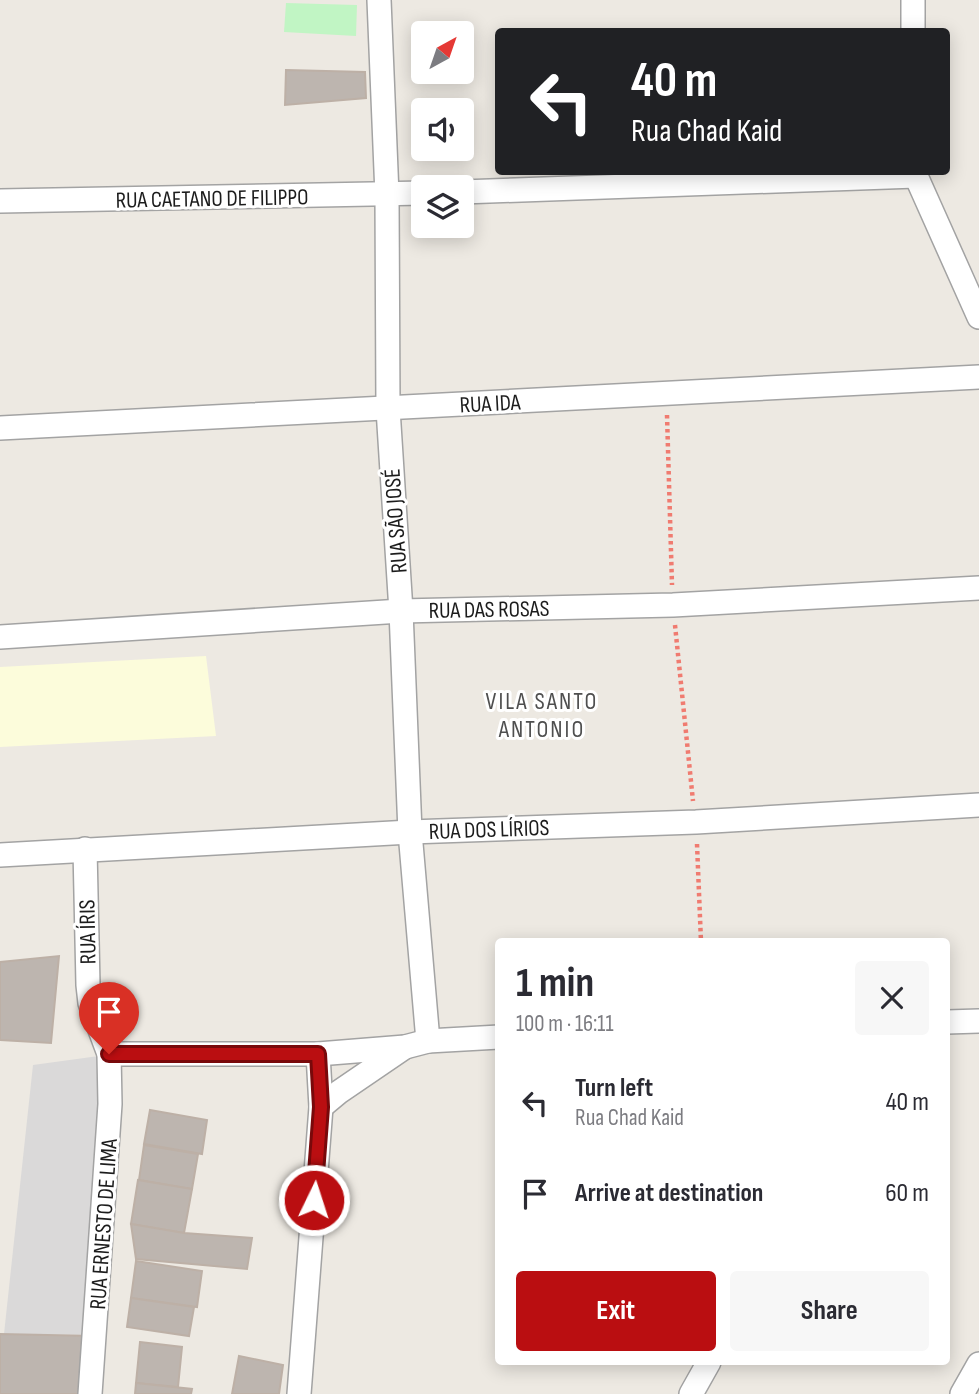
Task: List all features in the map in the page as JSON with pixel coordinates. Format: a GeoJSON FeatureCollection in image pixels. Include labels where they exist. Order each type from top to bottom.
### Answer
{"type":"FeatureCollection","features":[{"type":"Feature","properties":{"kind":"street","name":"RUA SÃO JOSÉ"},"geometry":{"type":"LineString","coordinates":[[379,0],[387,195],[388,409],[401,611],[410,832],[428,1041]]}},
{"type":"Feature","properties":{"kind":"street"},"geometry":{"type":"LineString","coordinates":[[913,0],[914,28]]}},
{"type":"Feature","properties":{"kind":"street"},"geometry":{"type":"LineString","coordinates":[[474,192],[891,175]]}},
{"type":"Feature","properties":{"kind":"street"},"geometry":{"type":"LineString","coordinates":[[916,175],[979,317]]}},
{"type":"Feature","properties":{"kind":"street","name":"RUA CAETANO DE FILIPPO"},"geometry":{"type":"LineString","coordinates":[[0,201],[411,194]]}},
{"type":"Feature","properties":{"kind":"street","name":"RUA IDA"},"geometry":{"type":"LineString","coordinates":[[0,428],[979,377]]}},
{"type":"Feature","properties":{"kind":"street","name":"RUA DAS ROSAS"},"geometry":{"type":"LineString","coordinates":[[0,637],[401,611],[673,605],[979,588]]}},
{"type":"Feature","properties":{"kind":"street","name":"RUA DOS LÍRIOS"},"geometry":{"type":"LineString","coordinates":[[0,855],[410,832],[695,822],[979,806]]}},
{"type":"Feature","properties":{"kind":"street","name":"RUA ÍRIS"},"geometry":{"type":"LineString","coordinates":[[85,849],[90,1003],[109,1054]]}},
{"type":"Feature","properties":{"kind":"street"},"geometry":{"type":"LineString","coordinates":[[950,1022],[979,1021]]}},
{"type":"Feature","properties":{"kind":"street"},"geometry":{"type":"LineString","coordinates":[[109,1054],[318,1054],[405,1047],[428,1041],[495,1037]]}},
{"type":"Feature","properties":{"kind":"street"},"geometry":{"type":"LineString","coordinates":[[321,1107],[405,1047]]}},
{"type":"Feature","properties":{"kind":"street","name":"RUA ERNESTO DE LIMA"},"geometry":{"type":"LineString","coordinates":[[90,1394],[110,1104],[109,1054]]}},
{"type":"Feature","properties":{"kind":"street"},"geometry":{"type":"LineString","coordinates":[[299,1394],[321,1107],[318,1054]]}},
{"type":"Feature","properties":{"kind":"street"},"geometry":{"type":"LineString","coordinates":[[962,1394],[979,1364]]}},
{"type":"Feature","properties":{"kind":"street"},"geometry":{"type":"LineString","coordinates":[[691,1394],[707,1365]]}},
{"type":"Feature","properties":{"kind":"path"},"geometry":{"type":"LineString","coordinates":[[666,394],[673,605],[695,822],[701,938]]}},
{"type":"Feature","properties":{"kind":"shaded area"},"geometry":{"type":"Polygon","coordinates":[[[206,656],[216,736],[0,747],[0,667],[206,656]]]}},
{"type":"Feature","properties":{"kind":"shaded area"},"geometry":{"type":"Polygon","coordinates":[[[106,1055],[93,1335],[4,1334],[33,1065],[106,1055]]]}},
{"type":"Feature","properties":{"kind":"green space"},"geometry":{"type":"Polygon","coordinates":[[[286,3],[357,5],[356,36],[284,32],[286,3]]]}},
{"type":"Feature","properties":{"kind":"building"},"geometry":{"type":"Polygon","coordinates":[[[286,70],[365,72],[366,98],[285,105],[286,70]]]}},
{"type":"Feature","properties":{"kind":"building"},"geometry":{"type":"Polygon","coordinates":[[[59,956],[51,1043],[0,1040],[0,962],[59,956]]]}},
{"type":"Feature","properties":{"kind":"building"},"geometry":{"type":"Polygon","coordinates":[[[150,1110],[207,1120],[202,1154],[144,1144],[150,1110]]]}},
{"type":"Feature","properties":{"kind":"building"},"geometry":{"type":"Polygon","coordinates":[[[144,1145],[198,1154],[192,1189],[139,1180],[144,1145]]]}},
{"type":"Feature","properties":{"kind":"building"},"geometry":{"type":"Polygon","coordinates":[[[138,1180],[192,1189],[184,1233],[131,1224],[138,1180]]]}},
{"type":"Feature","properties":{"kind":"building"},"geometry":{"type":"Polygon","coordinates":[[[131,1224],[184,1233],[252,1238],[247,1269],[136,1259],[131,1224]]]}},
{"type":"Feature","properties":{"kind":"building"},"geometry":{"type":"Polygon","coordinates":[[[136,1261],[202,1271],[197,1307],[131,1298],[136,1261]]]}},
{"type":"Feature","properties":{"kind":"building"},"geometry":{"type":"Polygon","coordinates":[[[131,1298],[194,1307],[189,1336],[127,1327],[131,1298]]]}},
{"type":"Feature","properties":{"kind":"building"},"geometry":{"type":"Polygon","coordinates":[[[0,1334],[94,1336],[88,1394],[0,1394],[0,1334]]]}},
{"type":"Feature","properties":{"kind":"building"},"geometry":{"type":"Polygon","coordinates":[[[140,1342],[182,1347],[178,1387],[136,1383],[140,1342]]]}},
{"type":"Feature","properties":{"kind":"building"},"geometry":{"type":"Polygon","coordinates":[[[239,1356],[283,1365],[279,1394],[232,1394],[239,1356]]]}},
{"type":"Feature","properties":{"kind":"building"},"geometry":{"type":"Polygon","coordinates":[[[136,1383],[192,1389],[191,1394],[135,1394],[136,1383]]]}},
{"type":"Feature","properties":{"kind":"district","name":"VILA SANTO ANTONIO"},"geometry":{"type":"Point","coordinates":[542,715]}},
{"type":"Feature","properties":{"kind":"route"},"geometry":{"type":"LineString","coordinates":[[109,1054],[318,1054],[321,1107],[314,1200]]}}]}
